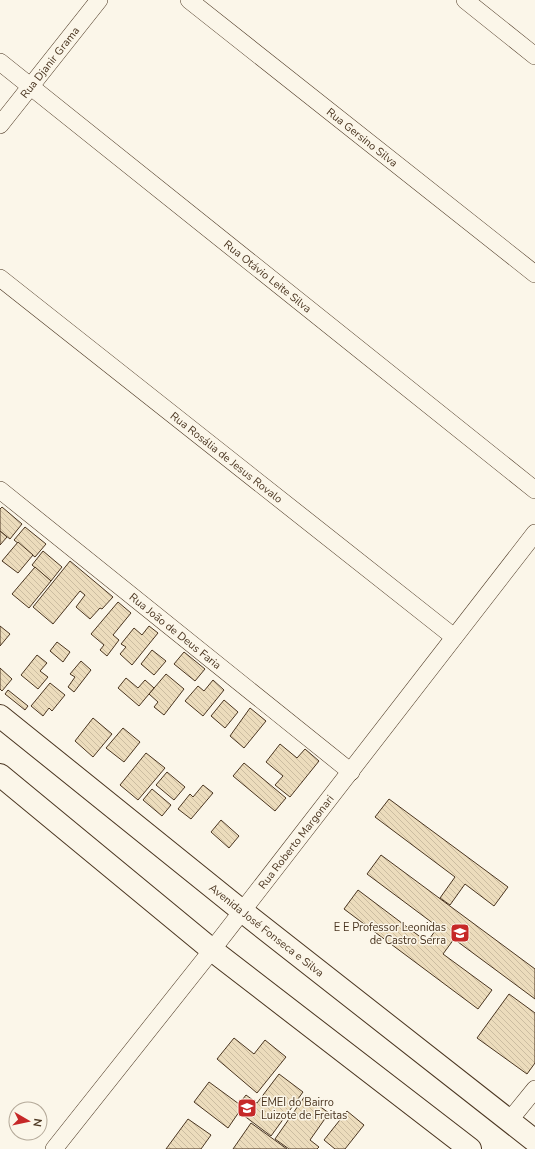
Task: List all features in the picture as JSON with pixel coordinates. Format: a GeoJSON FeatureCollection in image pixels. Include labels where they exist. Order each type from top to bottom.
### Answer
{"type":"FeatureCollection","features":[{"type":"Feature","properties":{"kind":"main road","name":"Avenida José Fonseca e Silva"},"geometry":{"type":"LineString","coordinates":[[0,716],[242,912],[535,1141]]}},
{"type":"Feature","properties":{"kind":"main road"},"geometry":{"type":"LineString","coordinates":[[0,775],[212,950],[470,1149]]}},
{"type":"Feature","properties":{"kind":"street","name":"Rua Djanir Grama"},"geometry":{"type":"LineString","coordinates":[[0,125],[99,0]]}},
{"type":"Feature","properties":{"kind":"street","name":"Rua Gersino Silva"},"geometry":{"type":"LineString","coordinates":[[189,0],[535,274]]}},
{"type":"Feature","properties":{"kind":"street"},"geometry":{"type":"LineString","coordinates":[[465,0],[535,56]]}},
{"type":"Feature","properties":{"kind":"street","name":"Rua Otávio Leite Silva"},"geometry":{"type":"LineString","coordinates":[[0,62],[535,490]]}},
{"type":"Feature","properties":{"kind":"street","name":"Rua Rosália de Jesus Rovalo"},"geometry":{"type":"LineString","coordinates":[[0,278],[454,637]]}},
{"type":"Feature","properties":{"kind":"street","name":"Rua João de Deus Faria"},"geometry":{"type":"LineString","coordinates":[[0,490],[351,772]]}},
{"type":"Feature","properties":{"kind":"street","name":"Rua Roberto Margonari"},"geometry":{"type":"LineString","coordinates":[[54,1149],[242,912],[535,533]]}},
{"type":"Feature","properties":{"kind":"street"},"geometry":{"type":"LineString","coordinates":[[509,1121],[535,1089]]}},
{"type":"Feature","properties":{"kind":"building"},"geometry":{"type":"Polygon","coordinates":[[[2,507],[22,524],[10,539],[0,531],[0,509],[2,507]]]}},
{"type":"Feature","properties":{"kind":"building"},"geometry":{"type":"Polygon","coordinates":[[[25,527],[46,544],[35,557],[14,540],[25,527]]]}},
{"type":"Feature","properties":{"kind":"building"},"geometry":{"type":"Polygon","coordinates":[[[0,531],[7,537],[0,545],[0,531]]]}},
{"type":"Feature","properties":{"kind":"building"},"geometry":{"type":"Polygon","coordinates":[[[18,542],[33,555],[18,573],[2,561],[18,542]]]}},
{"type":"Feature","properties":{"kind":"building"},"geometry":{"type":"Polygon","coordinates":[[[43,551],[62,567],[51,581],[32,565],[43,551]]]}},
{"type":"Feature","properties":{"kind":"building"},"geometry":{"type":"Polygon","coordinates":[[[70,561],[113,597],[90,619],[76,607],[85,595],[80,591],[53,624],[33,607],[70,561]]]}},
{"type":"Feature","properties":{"kind":"building"},"geometry":{"type":"Polygon","coordinates":[[[35,567],[51,581],[29,608],[12,594],[35,567]]]}},
{"type":"Feature","properties":{"kind":"building"},"geometry":{"type":"Polygon","coordinates":[[[118,602],[131,613],[113,635],[119,640],[107,656],[100,650],[104,645],[91,634],[118,602]]]}},
{"type":"Feature","properties":{"kind":"building"},"geometry":{"type":"Polygon","coordinates":[[[0,626],[10,634],[0,646],[0,626]]]}},
{"type":"Feature","properties":{"kind":"building"},"geometry":{"type":"Polygon","coordinates":[[[149,626],[158,633],[132,665],[120,654],[126,647],[121,644],[134,628],[142,635],[149,626]]]}},
{"type":"Feature","properties":{"kind":"building"},"geometry":{"type":"Polygon","coordinates":[[[57,642],[70,652],[63,662],[50,651],[57,642]]]}},
{"type":"Feature","properties":{"kind":"building"},"geometry":{"type":"Polygon","coordinates":[[[152,650],[166,661],[154,675],[141,664],[152,650]]]}},
{"type":"Feature","properties":{"kind":"building"},"geometry":{"type":"Polygon","coordinates":[[[184,652],[205,669],[195,681],[174,664],[184,652]]]}},
{"type":"Feature","properties":{"kind":"building"},"geometry":{"type":"Polygon","coordinates":[[[37,655],[47,663],[40,671],[48,677],[38,689],[21,675],[37,655]]]}},
{"type":"Feature","properties":{"kind":"building"},"geometry":{"type":"Polygon","coordinates":[[[81,661],[91,670],[74,692],[68,687],[75,677],[70,674],[81,661]]]}},
{"type":"Feature","properties":{"kind":"building"},"geometry":{"type":"Polygon","coordinates":[[[0,668],[12,679],[2,691],[0,689],[0,668]]]}},
{"type":"Feature","properties":{"kind":"building"},"geometry":{"type":"Polygon","coordinates":[[[166,674],[184,689],[164,715],[154,707],[158,702],[149,694],[166,674]]]}},
{"type":"Feature","properties":{"kind":"building"},"geometry":{"type":"Polygon","coordinates":[[[126,678],[138,688],[145,680],[154,688],[139,706],[118,688],[126,678]]]}},
{"type":"Feature","properties":{"kind":"building"},"geometry":{"type":"Polygon","coordinates":[[[213,680],[224,690],[203,716],[185,701],[198,686],[204,691],[213,680]]]}},
{"type":"Feature","properties":{"kind":"building"},"geometry":{"type":"Polygon","coordinates":[[[50,683],[65,695],[52,711],[49,708],[43,716],[31,706],[50,683]]]}},
{"type":"Feature","properties":{"kind":"building"},"geometry":{"type":"Polygon","coordinates":[[[8,690],[28,706],[25,710],[5,694],[8,690]]]}},
{"type":"Feature","properties":{"kind":"building"},"geometry":{"type":"Polygon","coordinates":[[[224,700],[238,712],[225,728],[211,716],[224,700]]]}},
{"type":"Feature","properties":{"kind":"building"},"geometry":{"type":"Polygon","coordinates":[[[250,708],[266,721],[244,748],[230,736],[250,708]]]}},
{"type":"Feature","properties":{"kind":"building"},"geometry":{"type":"Polygon","coordinates":[[[93,718],[112,734],[93,757],[75,741],[93,718]]]}},
{"type":"Feature","properties":{"kind":"building"},"geometry":{"type":"Polygon","coordinates":[[[123,728],[140,742],[124,762],[106,748],[123,728]]]}},
{"type":"Feature","properties":{"kind":"building"},"geometry":{"type":"Polygon","coordinates":[[[280,744],[297,758],[305,749],[319,761],[290,797],[275,785],[283,776],[266,762],[280,744]]]}},
{"type":"Feature","properties":{"kind":"building"},"geometry":{"type":"Polygon","coordinates":[[[146,753],[165,768],[138,800],[120,785],[146,753]]]}},
{"type":"Feature","properties":{"kind":"building"},"geometry":{"type":"Polygon","coordinates":[[[244,763],[286,798],[275,811],[233,776],[244,763]]]}},
{"type":"Feature","properties":{"kind":"building"},"geometry":{"type":"Polygon","coordinates":[[[167,772],[185,787],[174,800],[156,785],[167,772]]]}},
{"type":"Feature","properties":{"kind":"building"},"geometry":{"type":"Polygon","coordinates":[[[203,785],[213,793],[191,819],[178,809],[190,794],[193,797],[203,785]]]}},
{"type":"Feature","properties":{"kind":"building"},"geometry":{"type":"Polygon","coordinates":[[[152,789],[171,805],[162,816],[143,800],[152,789]]]}},
{"type":"Feature","properties":{"kind":"building","name":"E E Professor Leonidas de Castro Serra"},"geometry":{"type":"Polygon","coordinates":[[[389,799],[508,887],[494,906],[465,884],[450,905],[440,898],[455,877],[375,817],[389,799]]]}},
{"type":"Feature","properties":{"kind":"building"},"geometry":{"type":"Polygon","coordinates":[[[221,820],[239,836],[229,848],[211,832],[221,820]]]}},
{"type":"Feature","properties":{"kind":"building","name":"E E Professor Leonidas de Castro Serra"},"geometry":{"type":"Polygon","coordinates":[[[381,855],[535,969],[535,999],[454,939],[443,954],[492,990],[478,1009],[344,909],[358,890],[427,942],[438,927],[367,874],[381,855]]]}},
{"type":"Feature","properties":{"kind":"building"},"geometry":{"type":"Polygon","coordinates":[[[509,994],[535,1013],[535,1063],[527,1074],[477,1038],[509,994]]]}},
{"type":"Feature","properties":{"kind":"building","name":"EMEI do Bairro Luizote de Freitas"},"geometry":{"type":"Polygon","coordinates":[[[234,1038],[254,1054],[265,1040],[286,1057],[257,1093],[217,1059],[234,1038]]]}},
{"type":"Feature","properties":{"kind":"building","name":"EMEI do Bairro Luizote de Freitas"},"geometry":{"type":"Polygon","coordinates":[[[279,1074],[303,1092],[271,1136],[239,1112],[228,1128],[194,1102],[209,1082],[239,1104],[246,1095],[257,1103],[279,1074]]]}},
{"type":"Feature","properties":{"kind":"building","name":"EMEI do Bairro Luizote de Freitas"},"geometry":{"type":"Polygon","coordinates":[[[305,1096],[329,1113],[310,1140],[319,1147],[317,1149],[289,1149],[275,1139],[305,1096]]]}},
{"type":"Feature","properties":{"kind":"building","name":"EMEI do Bairro Luizote de Freitas"},"geometry":{"type":"Polygon","coordinates":[[[347,1111],[364,1125],[345,1149],[335,1149],[324,1140],[347,1111]]]}},
{"type":"Feature","properties":{"kind":"building"},"geometry":{"type":"Polygon","coordinates":[[[188,1119],[211,1135],[201,1149],[166,1149],[188,1119]]]}},
{"type":"Feature","properties":{"kind":"building","name":"EMEI do Bairro Luizote de Freitas"},"geometry":{"type":"Polygon","coordinates":[[[251,1123],[287,1149],[233,1149],[251,1123]]]}},
{"type":"Feature","properties":{"kind":"place","name":"E E Professor Leonidas de Castro Serra"},"geometry":{"type":"Point","coordinates":[460,933]}},
{"type":"Feature","properties":{"kind":"place","name":"EMEI do Bairro Luizote de Freitas"},"geometry":{"type":"Point","coordinates":[247,1108]}}]}
